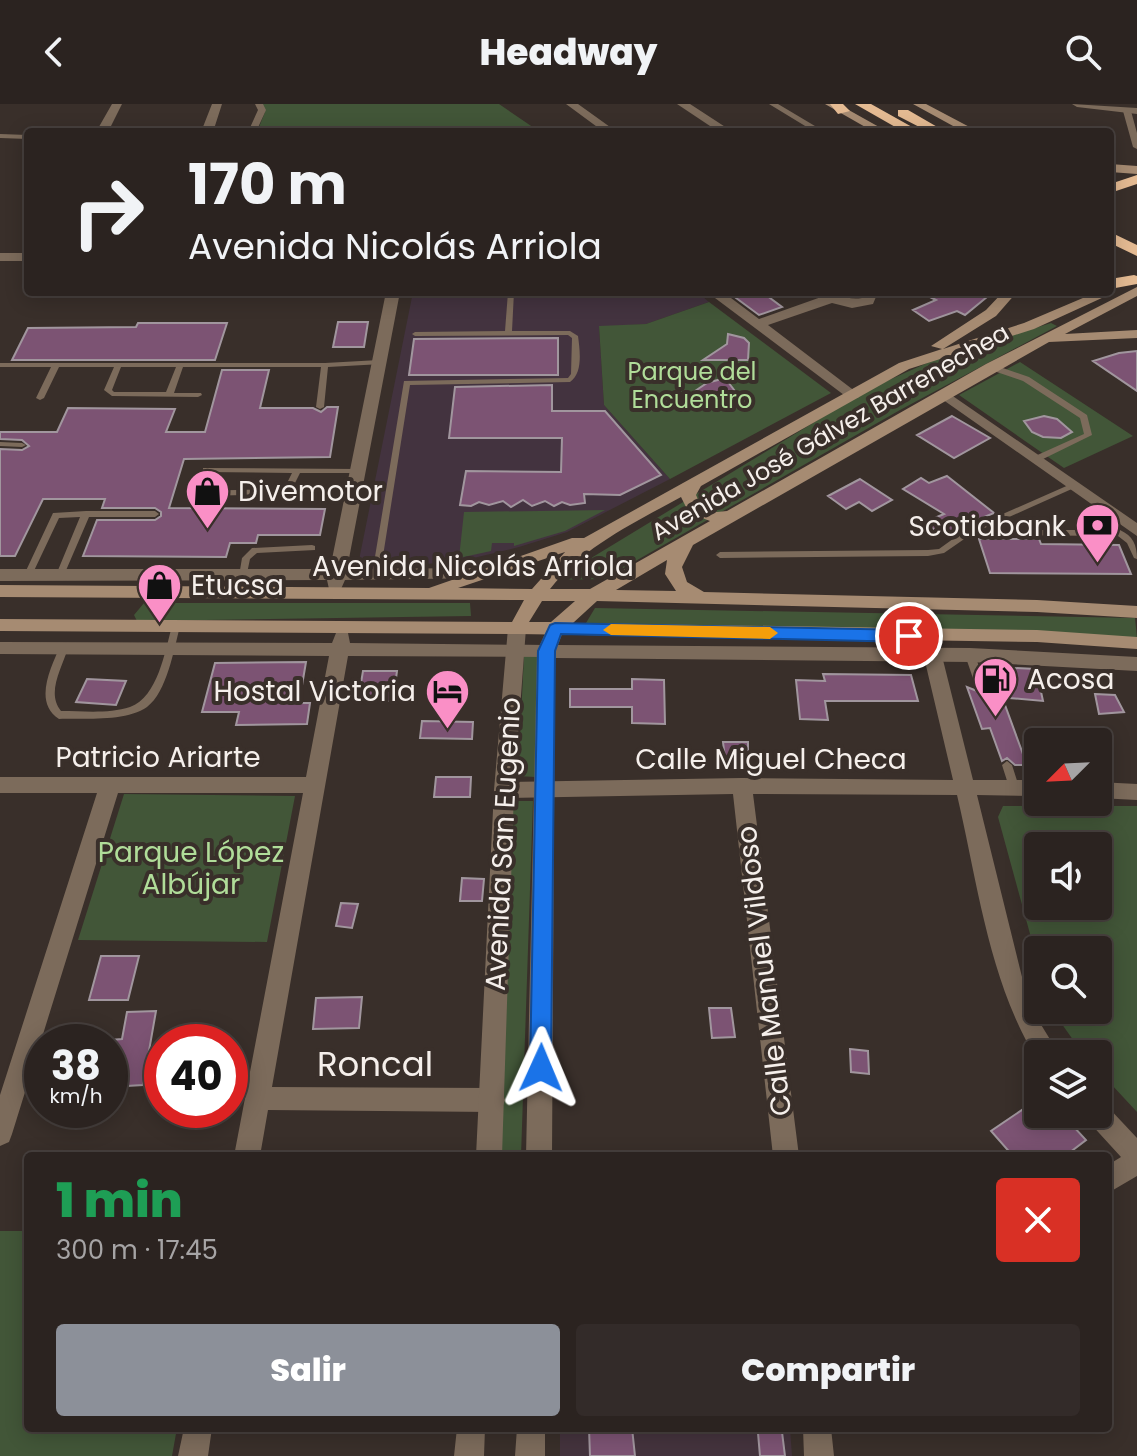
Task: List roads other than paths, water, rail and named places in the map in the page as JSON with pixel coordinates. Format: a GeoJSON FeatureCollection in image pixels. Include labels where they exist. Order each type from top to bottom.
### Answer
{"type":"FeatureCollection","features":[{"type":"Feature","properties":{"kind":"highway"},"geometry":{"type":"LineString","coordinates":[[861,104],[906,128]]}},
{"type":"Feature","properties":{"kind":"highway"},"geometry":{"type":"LineString","coordinates":[[886,104],[931,128]]}},
{"type":"Feature","properties":{"kind":"highway"},"geometry":{"type":"LineString","coordinates":[[909,104],[946,128]]}},
{"type":"Feature","properties":{"kind":"highway"},"geometry":{"type":"LineString","coordinates":[[1114,188],[1137,179]]}},
{"type":"Feature","properties":{"kind":"highway"},"geometry":{"type":"LineString","coordinates":[[1114,284],[1136,283]]}},
{"type":"Feature","properties":{"kind":"main road"},"geometry":{"type":"LineString","coordinates":[[830,104],[876,128]]}},
{"type":"Feature","properties":{"kind":"main road"},"geometry":{"type":"LineString","coordinates":[[909,104],[964,128]]}},
{"type":"Feature","properties":{"kind":"main road"},"geometry":{"type":"LineString","coordinates":[[1114,168],[1137,170]]}},
{"type":"Feature","properties":{"kind":"main road","name":"Avenida José Gálvez Barrenechea"},"geometry":{"type":"LineString","coordinates":[[1114,290],[1136,283]]}},
{"type":"Feature","properties":{"kind":"main road","name":"Avenida José Gálvez Barrenechea"},"geometry":{"type":"LineString","coordinates":[[555,629],[593,595],[1042,340],[1136,283]]}},
{"type":"Feature","properties":{"kind":"main road"},"geometry":{"type":"LineString","coordinates":[[904,366],[983,318],[1006,296]]}},
{"type":"Feature","properties":{"kind":"main road","name":"Avenida José Gálvez Barrenechea"},"geometry":{"type":"LineString","coordinates":[[517,628],[535,595],[566,558],[601,535],[904,366],[1042,321],[1100,296]]}},
{"type":"Feature","properties":{"kind":"main road"},"geometry":{"type":"LineString","coordinates":[[1042,340],[1137,334]]}},
{"type":"Feature","properties":{"kind":"main road"},"geometry":{"type":"LineString","coordinates":[[693,486],[688,495],[695,509],[710,516],[731,516]]}},
{"type":"Feature","properties":{"kind":"main road"},"geometry":{"type":"LineString","coordinates":[[422,594],[601,535]]}},
{"type":"Feature","properties":{"kind":"main road"},"geometry":{"type":"LineString","coordinates":[[691,539],[675,558],[671,571],[681,587],[701,597]]}},
{"type":"Feature","properties":{"kind":"main road","name":"Avenida Nicolás Arriola"},"geometry":{"type":"LineString","coordinates":[[0,591],[139,592],[336,584],[422,594],[701,597],[1037,606],[1137,612]]}},
{"type":"Feature","properties":{"kind":"main road"},"geometry":{"type":"LineString","coordinates":[[73,625],[87,618],[95,608],[97,602],[91,592]]}},
{"type":"Feature","properties":{"kind":"main road"},"geometry":{"type":"LineString","coordinates":[[125,625],[120,618],[120,609],[127,599],[139,592]]}},
{"type":"Feature","properties":{"kind":"main road"},"geometry":{"type":"LineString","coordinates":[[1037,606],[1049,613],[1054,624],[1049,632],[1037,636]]}},
{"type":"Feature","properties":{"kind":"main road"},"geometry":{"type":"LineString","coordinates":[[1097,609],[1089,613],[1085,624],[1104,641]]}},
{"type":"Feature","properties":{"kind":"main road"},"geometry":{"type":"LineString","coordinates":[[0,625],[517,628],[930,646],[1037,636],[1137,643]]}},
{"type":"Feature","properties":{"kind":"street"},"geometry":{"type":"LineString","coordinates":[[104,128],[117,104]]}},
{"type":"Feature","properties":{"kind":"street"},"geometry":{"type":"LineString","coordinates":[[208,128],[217,104]]}},
{"type":"Feature","properties":{"kind":"street"},"geometry":{"type":"LineString","coordinates":[[254,128],[262,110],[259,104]]}},
{"type":"Feature","properties":{"kind":"street"},"geometry":{"type":"LineString","coordinates":[[571,104],[605,128]]}},
{"type":"Feature","properties":{"kind":"street"},"geometry":{"type":"LineString","coordinates":[[682,104],[721,128]]}},
{"type":"Feature","properties":{"kind":"street"},"geometry":{"type":"LineString","coordinates":[[773,104],[814,128]]}},
{"type":"Feature","properties":{"kind":"street"},"geometry":{"type":"LineString","coordinates":[[1077,104],[1132,111],[1137,147]]}},
{"type":"Feature","properties":{"kind":"street"},"geometry":{"type":"LineString","coordinates":[[0,136],[24,137]]}},
{"type":"Feature","properties":{"kind":"street"},"geometry":{"type":"LineString","coordinates":[[0,257],[24,256]]}},
{"type":"Feature","properties":{"kind":"street"},"geometry":{"type":"LineString","coordinates":[[336,584],[392,296]]}},
{"type":"Feature","properties":{"kind":"street"},"geometry":{"type":"LineString","coordinates":[[720,296],[853,395]]}},
{"type":"Feature","properties":{"kind":"street"},"geometry":{"type":"LineString","coordinates":[[758,324],[828,296]]}},
{"type":"Feature","properties":{"kind":"street"},"geometry":{"type":"LineString","coordinates":[[832,296],[849,304],[862,303],[871,296]]}},
{"type":"Feature","properties":{"kind":"street"},"geometry":{"type":"LineString","coordinates":[[944,394],[1137,531]]}},
{"type":"Feature","properties":{"kind":"street","name":"Avenida Nicolás Arriola"},"geometry":{"type":"LineString","coordinates":[[0,575],[243,576],[336,584],[376,575],[479,574]]}},
{"type":"Feature","properties":{"kind":"street"},"geometry":{"type":"LineString","coordinates":[[248,1152],[344,627]]}},
{"type":"Feature","properties":{"kind":"street","name":"Avenida San Eugenio"},"geometry":{"type":"LineString","coordinates":[[489,1152],[504,790],[512,652],[517,628]]}},
{"type":"Feature","properties":{"kind":"street","name":"Avenida San Eugenio"},"geometry":{"type":"LineString","coordinates":[[539,1152],[546,651],[555,629]]}},
{"type":"Feature","properties":{"kind":"street"},"geometry":{"type":"LineString","coordinates":[[930,646],[1012,981],[1025,1017],[1039,1040]]}},
{"type":"Feature","properties":{"kind":"street"},"geometry":{"type":"LineString","coordinates":[[0,648],[512,652],[930,646],[970,655],[1137,664]]}},
{"type":"Feature","properties":{"kind":"street","name":"Patricio Ariarte"},"geometry":{"type":"LineString","coordinates":[[0,785],[315,785]]}},
{"type":"Feature","properties":{"kind":"street"},"geometry":{"type":"LineString","coordinates":[[0,1134],[110,785]]}},
{"type":"Feature","properties":{"kind":"street","name":"Calle Miguel Checa"},"geometry":{"type":"LineString","coordinates":[[504,790],[742,786],[1024,787]]}},
{"type":"Feature","properties":{"kind":"street","name":"Calle Manuel Vildoso"},"geometry":{"type":"LineString","coordinates":[[742,786],[786,1152]]}},
{"type":"Feature","properties":{"kind":"street"},"geometry":{"type":"LineString","coordinates":[[1112,791],[1137,792]]}},
{"type":"Feature","properties":{"kind":"street","name":"Roncal"},"geometry":{"type":"LineString","coordinates":[[257,1098],[493,1100]]}},
{"type":"Feature","properties":{"kind":"street"},"geometry":{"type":"LineString","coordinates":[[1110,1128],[1137,1158],[1112,1177]]}},
{"type":"Feature","properties":{"kind":"street"},"geometry":{"type":"LineString","coordinates":[[193,1456],[197,1432]]}},
{"type":"Feature","properties":{"kind":"street"},"geometry":{"type":"LineString","coordinates":[[469,1456],[471,1432]]}},
{"type":"Feature","properties":{"kind":"street"},"geometry":{"type":"LineString","coordinates":[[530,1456],[531,1432]]}},
{"type":"Feature","properties":{"kind":"street"},"geometry":{"type":"LineString","coordinates":[[817,1432],[819,1456]]}},
{"type":"Feature","properties":{"kind":"lane"},"geometry":{"type":"LineString","coordinates":[[508,333],[511,296]]}},
{"type":"Feature","properties":{"kind":"lane"},"geometry":{"type":"LineString","coordinates":[[376,575],[407,383],[574,378],[576,340],[573,334],[415,334]]}},
{"type":"Feature","properties":{"kind":"lane"},"geometry":{"type":"LineString","coordinates":[[0,365],[325,365],[379,362]]}},
{"type":"Feature","properties":{"kind":"lane"},"geometry":{"type":"LineString","coordinates":[[40,398],[56,365]]}},
{"type":"Feature","properties":{"kind":"lane"},"geometry":{"type":"LineString","coordinates":[[118,365],[109,392],[198,395]]}},
{"type":"Feature","properties":{"kind":"lane"},"geometry":{"type":"LineString","coordinates":[[169,395],[180,365]]}},
{"type":"Feature","properties":{"kind":"lane"},"geometry":{"type":"LineString","coordinates":[[320,407],[325,365]]}},
{"type":"Feature","properties":{"kind":"lane"},"geometry":{"type":"LineString","coordinates":[[991,367],[1016,373],[1084,417],[1088,435],[1036,459]]}},
{"type":"Feature","properties":{"kind":"lane"},"geometry":{"type":"LineString","coordinates":[[0,444],[22,445]]}},
{"type":"Feature","properties":{"kind":"lane"},"geometry":{"type":"LineString","coordinates":[[206,470],[358,471]]}},
{"type":"Feature","properties":{"kind":"lane"},"geometry":{"type":"LineString","coordinates":[[200,493],[282,491],[289,487],[298,470]]}},
{"type":"Feature","properties":{"kind":"lane"},"geometry":{"type":"LineString","coordinates":[[720,555],[928,553],[951,546],[967,533],[1071,486]]}},
{"type":"Feature","properties":{"kind":"lane"},"geometry":{"type":"LineString","coordinates":[[60,575],[86,514]]}},
{"type":"Feature","properties":{"kind":"lane"},"geometry":{"type":"LineString","coordinates":[[28,575],[56,515],[155,514]]}},
{"type":"Feature","properties":{"kind":"lane"},"geometry":{"type":"LineString","coordinates":[[967,533],[1120,533],[1130,542],[1137,556]]}},
{"type":"Feature","properties":{"kind":"lane"},"geometry":{"type":"LineString","coordinates":[[243,576],[246,558],[255,550],[312,548]]}},
{"type":"Feature","properties":{"kind":"lane"},"geometry":{"type":"LineString","coordinates":[[63,648],[48,699],[50,708],[59,715],[126,714],[143,708],[152,696],[176,626]]}},
{"type":"Feature","properties":{"kind":"lane"},"geometry":{"type":"LineString","coordinates":[[970,655],[981,687]]}},
{"type":"Feature","properties":{"kind":"lane"},"geometry":{"type":"LineString","coordinates":[[1007,765],[1014,787]]}},
{"type":"Feature","properties":{"kind":"place","name":"Divemotor"},"geometry":{"type":"Point","coordinates":[207,530]}},
{"type":"Feature","properties":{"kind":"place","name":"Scotiabank"},"geometry":{"type":"Point","coordinates":[1097,565]}},
{"type":"Feature","properties":{"kind":"place","name":"Etucsa"},"geometry":{"type":"Point","coordinates":[160,624]}},
{"type":"Feature","properties":{"kind":"place","name":"Acosa"},"geometry":{"type":"Point","coordinates":[996,718]}},
{"type":"Feature","properties":{"kind":"place","name":"Hostal Victoria"},"geometry":{"type":"Point","coordinates":[447,730]}},
{"type":"Feature","properties":{"kind":"park label","name":"Parque del Encuentro"},"geometry":{"type":"Point","coordinates":[692,385]}},
{"type":"Feature","properties":{"kind":"park label","name":"Parque López Albújar"},"geometry":{"type":"Point","coordinates":[191,868]}}]}
